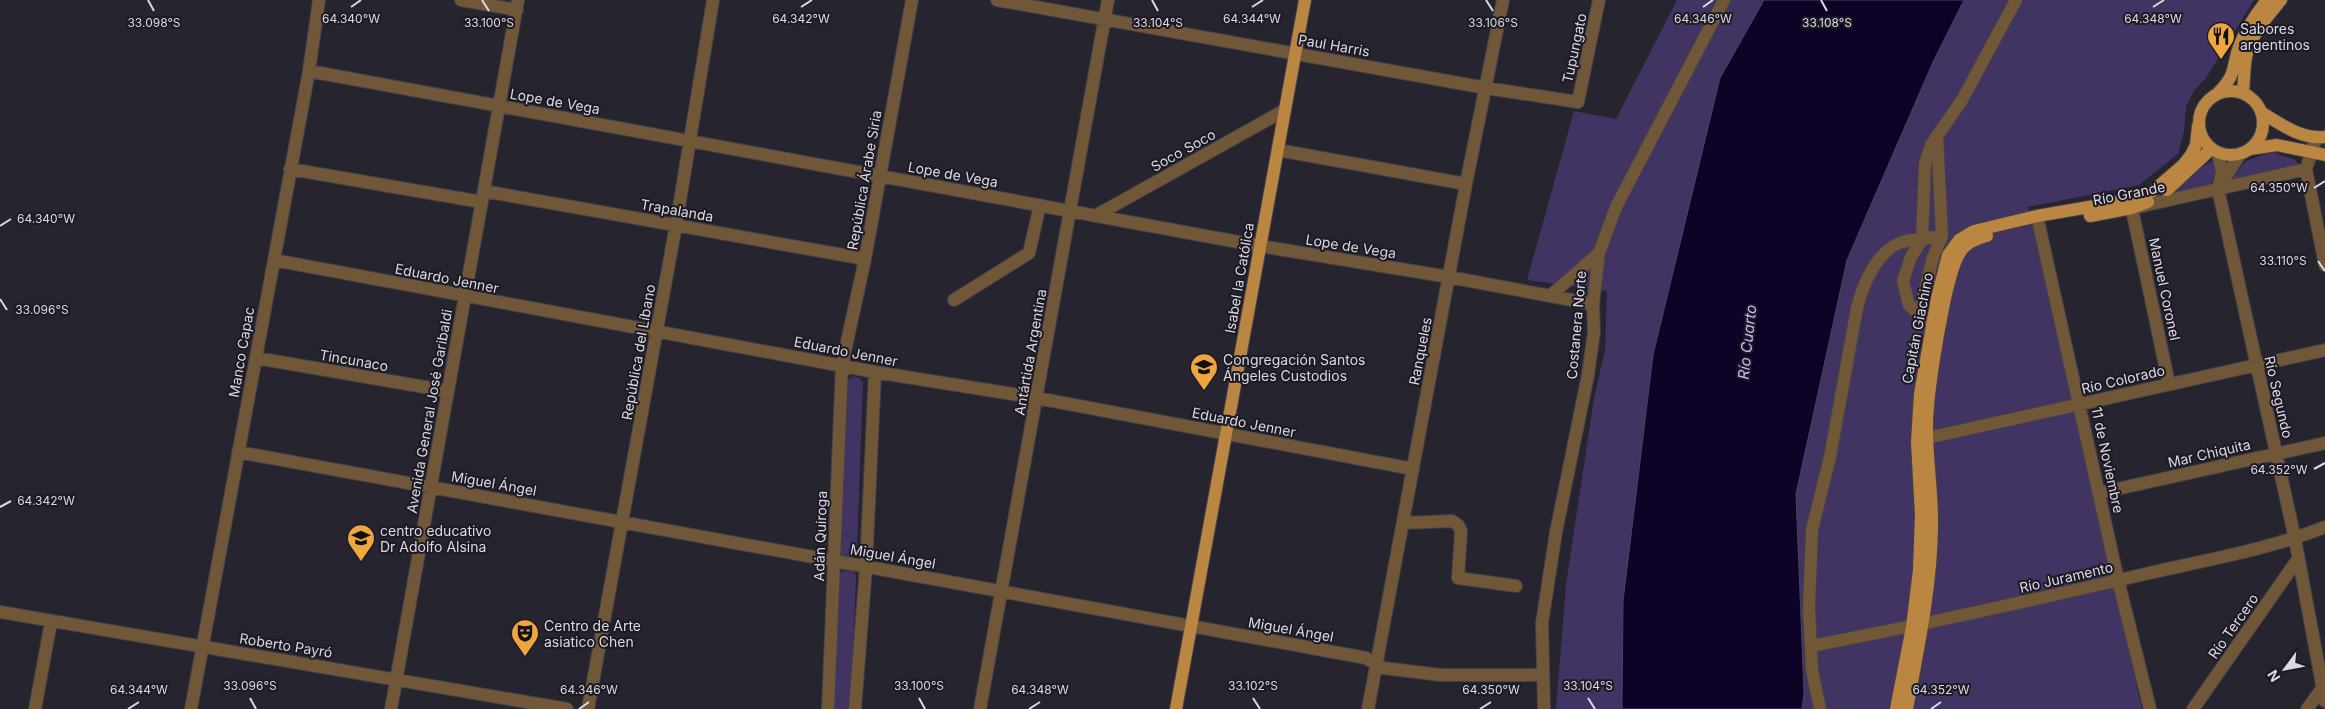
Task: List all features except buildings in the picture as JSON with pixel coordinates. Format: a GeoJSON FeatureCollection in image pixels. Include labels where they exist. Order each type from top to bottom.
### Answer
{"type":"FeatureCollection","features":[{"type":"Feature","properties":{"kind":"main road","name":"Isabel la Católica"},"geometry":{"type":"LineString","coordinates":[[1176,709],[1305,0]]}},
{"type":"Feature","properties":{"kind":"main road"},"geometry":{"type":"LineString","coordinates":[[2131,204],[2153,191],[2183,165],[2196,145],[2202,108],[2207,101],[2230,81],[2239,46],[2251,21],[2267,0]]}},
{"type":"Feature","properties":{"kind":"main road"},"geometry":{"type":"LineString","coordinates":[[2243,93],[2246,56],[2252,40],[2259,27],[2281,0]]}},
{"type":"Feature","properties":{"kind":"main road"},"geometry":{"type":"LineString","coordinates":[[2218,93],[2235,90],[2243,93],[2257,104],[2261,112],[2262,132],[2246,151]]}},
{"type":"Feature","properties":{"kind":"main road"},"geometry":{"type":"LineString","coordinates":[[2261,112],[2299,134],[2321,137]]}},
{"type":"Feature","properties":{"kind":"main road"},"geometry":{"type":"LineString","coordinates":[[2198,126],[2205,142],[2215,151],[2226,155],[2277,145],[2325,155]]}},
{"type":"Feature","properties":{"kind":"main road"},"geometry":{"type":"LineString","coordinates":[[2131,204],[2167,190],[2215,151]]}},
{"type":"Feature","properties":{"kind":"main road","name":"Río Grande"},"geometry":{"type":"LineString","coordinates":[[1961,250],[1981,238],[2038,220],[2131,204]]}},
{"type":"Feature","properties":{"kind":"main road","name":"Capitán Giachino"},"geometry":{"type":"LineString","coordinates":[[1908,709],[1917,626],[1932,527],[1928,438],[1929,400],[1943,269],[1953,246],[1974,231],[2038,220]]}},
{"type":"Feature","properties":{"kind":"main road","name":"Capitán Giachino"},"geometry":{"type":"LineString","coordinates":[[1896,709],[1917,626],[1921,515],[1917,420],[1937,322],[1949,281],[1961,250]]}},
{"type":"Feature","properties":{"kind":"street","name":"Manco Capac"},"geometry":{"type":"LineString","coordinates":[[191,709],[309,71],[319,0]]}},
{"type":"Feature","properties":{"kind":"street"},"geometry":{"type":"LineString","coordinates":[[461,0],[518,5]]}},
{"type":"Feature","properties":{"kind":"street","name":"República del Líbano"},"geometry":{"type":"LineString","coordinates":[[588,709],[691,141],[713,0]]}},
{"type":"Feature","properties":{"kind":"street","name":"República Árabe Siria"},"geometry":{"type":"LineString","coordinates":[[842,365],[865,259],[912,0]]}},
{"type":"Feature","properties":{"kind":"street","name":"Paul Harris"},"geometry":{"type":"LineString","coordinates":[[997,0],[1486,88],[1578,102]]}},
{"type":"Feature","properties":{"kind":"street","name":"Antártida Argentina"},"geometry":{"type":"LineString","coordinates":[[980,709],[1108,0]]}},
{"type":"Feature","properties":{"kind":"street","name":"Ranqueles"},"geometry":{"type":"LineString","coordinates":[[1368,709],[1466,184],[1504,0]]}},
{"type":"Feature","properties":{"kind":"street","name":"Tupungato"},"geometry":{"type":"LineString","coordinates":[[1578,102],[1599,0]]}},
{"type":"Feature","properties":{"kind":"street","name":"Costanera Norte"},"geometry":{"type":"LineString","coordinates":[[1544,709],[1542,623],[1556,532],[1588,376],[1594,332],[1593,304],[1599,253],[1616,207],[1724,0]]}},
{"type":"Feature","properties":{"kind":"street"},"geometry":{"type":"LineString","coordinates":[[1937,322],[1919,316],[1909,305],[1903,281],[1912,257],[1922,240],[1925,164],[1931,145],[1962,100],[2016,0]]}},
{"type":"Feature","properties":{"kind":"street","name":"Avenida General José Garibaldi"},"geometry":{"type":"LineString","coordinates":[[391,709],[518,5]]}},
{"type":"Feature","properties":{"kind":"street","name":"Lope de Vega"},"geometry":{"type":"LineString","coordinates":[[309,71],[1260,246],[1449,277],[1593,304]]}},
{"type":"Feature","properties":{"kind":"street","name":"Soco Soco"},"geometry":{"type":"LineString","coordinates":[[1095,216],[1285,110]]}},
{"type":"Feature","properties":{"kind":"street"},"geometry":{"type":"LineString","coordinates":[[1919,316],[1933,257],[1942,236],[1937,135]]}},
{"type":"Feature","properties":{"kind":"street"},"geometry":{"type":"LineString","coordinates":[[2321,137],[2306,169],[2325,265]]}},
{"type":"Feature","properties":{"kind":"street"},"geometry":{"type":"LineString","coordinates":[[1278,150],[1466,184]]}},
{"type":"Feature","properties":{"kind":"street","name":"Río Segundo"},"geometry":{"type":"LineString","coordinates":[[2215,151],[2222,172],[2218,189],[2298,559],[2320,650],[2325,701]]}},
{"type":"Feature","properties":{"kind":"street"},"geometry":{"type":"LineString","coordinates":[[2218,189],[2246,151]]}},
{"type":"Feature","properties":{"kind":"street","name":"Trapalanda"},"geometry":{"type":"LineString","coordinates":[[290,169],[676,225],[865,259]]}},
{"type":"Feature","properties":{"kind":"street","name":"Río Grande"},"geometry":{"type":"LineString","coordinates":[[2131,204],[2218,189],[2306,169]]}},
{"type":"Feature","properties":{"kind":"street","name":"Manuel Coronel"},"geometry":{"type":"LineString","coordinates":[[2131,204],[2169,384]]}},
{"type":"Feature","properties":{"kind":"street"},"geometry":{"type":"LineString","coordinates":[[954,300],[1029,253],[1040,206]]}},
{"type":"Feature","properties":{"kind":"street","name":"11 de Noviembre"},"geometry":{"type":"LineString","coordinates":[[2038,220],[2081,405],[2118,580],[2150,709]]}},
{"type":"Feature","properties":{"kind":"street"},"geometry":{"type":"LineString","coordinates":[[1820,709],[1812,670],[1809,608],[1812,530],[1830,457],[1861,292],[1870,271],[1887,252],[1905,241],[1942,236]]}},
{"type":"Feature","properties":{"kind":"street"},"geometry":{"type":"LineString","coordinates":[[1550,296],[1599,253]]}},
{"type":"Feature","properties":{"kind":"street","name":"Eduardo Jenner"},"geometry":{"type":"LineString","coordinates":[[274,260],[465,297],[875,372],[1036,398],[1413,469]]}},
{"type":"Feature","properties":{"kind":"street","name":"Río Colorado"},"geometry":{"type":"LineString","coordinates":[[1928,438],[2325,350]]}},
{"type":"Feature","properties":{"kind":"street","name":"Tincunaco"},"geometry":{"type":"LineString","coordinates":[[256,358],[448,391]]}},
{"type":"Feature","properties":{"kind":"street","name":"Adán Quiroga"},"geometry":{"type":"LineString","coordinates":[[828,709],[842,365]]}},
{"type":"Feature","properties":{"kind":"street"},"geometry":{"type":"LineString","coordinates":[[855,709],[866,567],[875,372]]}},
{"type":"Feature","properties":{"kind":"street","name":"Mar Chiquita"},"geometry":{"type":"LineString","coordinates":[[2099,493],[2325,443]]}},
{"type":"Feature","properties":{"kind":"street","name":"Miguel Ángel"},"geometry":{"type":"LineString","coordinates":[[238,452],[1366,658],[1383,668],[1442,675],[1542,674]]}},
{"type":"Feature","properties":{"kind":"street"},"geometry":{"type":"LineString","coordinates":[[1402,522],[1452,521],[1458,525],[1461,532],[1458,578],[1516,586]]}},
{"type":"Feature","properties":{"kind":"street","name":"Río Juramento"},"geometry":{"type":"LineString","coordinates":[[1811,646],[1917,626],[2118,580],[2295,539],[2325,527]]}},
{"type":"Feature","properties":{"kind":"street","name":"Río Tercero"},"geometry":{"type":"LineString","coordinates":[[2193,709],[2298,559]]}},
{"type":"Feature","properties":{"kind":"street","name":"Roberto Payró"},"geometry":{"type":"LineString","coordinates":[[0,612],[396,678],[567,709]]}},
{"type":"Feature","properties":{"kind":"street"},"geometry":{"type":"LineString","coordinates":[[35,709],[51,622]]}},
{"type":"Feature","properties":{"kind":"street"},"geometry":{"type":"LineString","coordinates":[[2307,709],[2323,687]]}},
{"type":"Feature","properties":{"kind":"shaded area"},"geometry":{"type":"Polygon","coordinates":[[[1677,0],[1764,0],[1720,78],[1653,355],[1623,601],[1622,709],[1556,709],[1566,584],[1594,398],[1605,350],[1607,291],[1527,280],[1574,111],[1616,119],[1677,0]]]}},
{"type":"Feature","properties":{"kind":"shaded area"},"geometry":{"type":"Polygon","coordinates":[[[1964,0],[2254,0],[2206,78],[2194,91],[2186,106],[2184,131],[2178,154],[2139,185],[2028,207],[2142,709],[1802,709],[1804,693],[1796,494],[1847,260],[1933,62],[1964,0]]]}},
{"type":"Feature","properties":{"kind":"shaded area"},"geometry":{"type":"Polygon","coordinates":[[[2271,152],[2293,159],[2299,164],[2228,182],[2246,161],[2271,152]]]}},
{"type":"Feature","properties":{"kind":"shaded area"},"geometry":{"type":"Polygon","coordinates":[[[2212,161],[2218,163],[2211,186],[2168,195],[2195,172],[2212,161]]]}},
{"type":"Feature","properties":{"kind":"shaded area"},"geometry":{"type":"Polygon","coordinates":[[[854,376],[861,379],[863,383],[857,548],[853,557],[847,558],[840,555],[846,381],[854,376]]]}},
{"type":"Feature","properties":{"kind":"shaded area"},"geometry":{"type":"Polygon","coordinates":[[[847,569],[854,572],[856,576],[851,709],[832,709],[838,575],[847,569]]]}},
{"type":"Feature","properties":{"kind":"water","name":"Río Cuarto"},"geometry":{"type":"Polygon","coordinates":[[[1764,0],[1964,0],[1933,62],[1847,260],[1796,494],[1804,693],[1802,709],[1622,709],[1623,601],[1653,355],[1720,78],[1764,0]]]}},
{"type":"Feature","properties":{"kind":"place","name":"Sabores argentinos"},"geometry":{"type":"Point","coordinates":[2221,60]}},
{"type":"Feature","properties":{"kind":"place","name":"Congregación Santos Ángeles Custodios"},"geometry":{"type":"Point","coordinates":[1204,391]}},
{"type":"Feature","properties":{"kind":"place","name":"centro educativo Dr Adolfo Alsina"},"geometry":{"type":"Point","coordinates":[361,562]}},
{"type":"Feature","properties":{"kind":"place","name":"Centro de Arte asiatico Chen"},"geometry":{"type":"Point","coordinates":[525,657]}}]}
